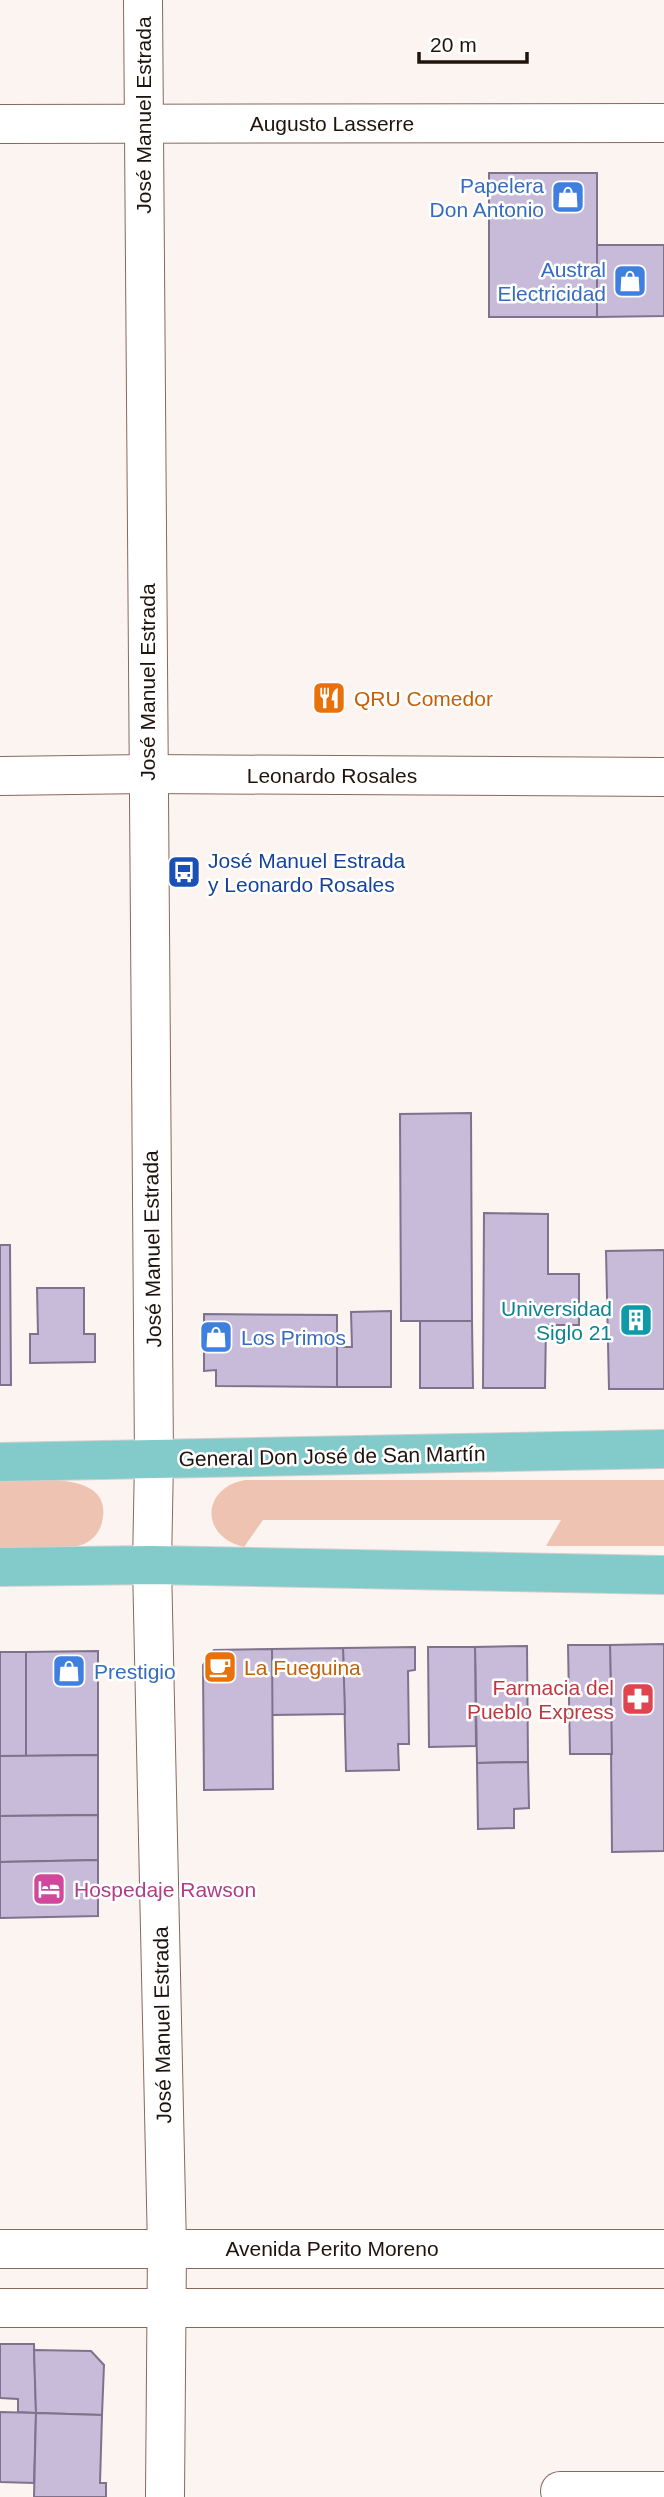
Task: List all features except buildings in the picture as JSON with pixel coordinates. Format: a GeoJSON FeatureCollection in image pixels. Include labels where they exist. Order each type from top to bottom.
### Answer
{"type":"FeatureCollection","features":[{"type":"Feature","properties":{"kind":"main road","name":"General Don José de San Martín"},"geometry":{"type":"LineString","coordinates":[[0,1462],[664,1449]]}},
{"type":"Feature","properties":{"kind":"main road"},"geometry":{"type":"LineString","coordinates":[[0,1567],[152,1565],[664,1575]]}},
{"type":"Feature","properties":{"kind":"street","name":"José Manuel Estrada"},"geometry":{"type":"LineString","coordinates":[[143,0],[154,1460],[152,1565],[167,2248],[164,2497]]}},
{"type":"Feature","properties":{"kind":"street","name":"Augusto Lasserre"},"geometry":{"type":"LineString","coordinates":[[0,124],[664,123]]}},
{"type":"Feature","properties":{"kind":"street","name":"Leonardo Rosales"},"geometry":{"type":"LineString","coordinates":[[0,776],[664,777]]}},
{"type":"Feature","properties":{"kind":"street","name":"Avenida Perito Moreno"},"geometry":{"type":"LineString","coordinates":[[0,2249],[664,2249]]}},
{"type":"Feature","properties":{"kind":"street"},"geometry":{"type":"LineString","coordinates":[[0,2308],[664,2308]]}},
{"type":"Feature","properties":{"kind":"street"},"geometry":{"type":"LineString","coordinates":[[560,2491],[664,2491]]}},
{"type":"Feature","properties":{"kind":"shaded area"},"geometry":{"type":"Polygon","coordinates":[[[49,1480],[84,1485],[96,1493],[103,1505],[99,1529],[89,1542],[73,1547],[0,1548],[0,1481],[49,1480]]]}},
{"type":"Feature","properties":{"kind":"shaded area"},"geometry":{"type":"Polygon","coordinates":[[[245,1480],[664,1480],[664,1546],[546,1546],[561,1520],[263,1520],[244,1547],[230,1542],[219,1533],[213,1524],[212,1513],[220,1492],[245,1480]]]}},
{"type":"Feature","properties":{"kind":"place","name":"Papelera Don Antonio"},"geometry":{"type":"Point","coordinates":[568,197]}},
{"type":"Feature","properties":{"kind":"place","name":"Austral Electricidad"},"geometry":{"type":"Point","coordinates":[630,281]}},
{"type":"Feature","properties":{"kind":"place","name":"QRU Comedor"},"geometry":{"type":"Point","coordinates":[329,698]}},
{"type":"Feature","properties":{"kind":"place","name":"José Manuel Estrada y Leonardo Rosales"},"geometry":{"type":"Point","coordinates":[184,872]}},
{"type":"Feature","properties":{"kind":"place","name":"Universidad Siglo 21"},"geometry":{"type":"Point","coordinates":[636,1320]}},
{"type":"Feature","properties":{"kind":"place","name":"Los Primos"},"geometry":{"type":"Point","coordinates":[216,1337]}},
{"type":"Feature","properties":{"kind":"place","name":"La Fueguina"},"geometry":{"type":"Point","coordinates":[220,1667]}},
{"type":"Feature","properties":{"kind":"place","name":"Prestigio"},"geometry":{"type":"Point","coordinates":[69,1671]}},
{"type":"Feature","properties":{"kind":"place","name":"Farmacia del Pueblo Express"},"geometry":{"type":"Point","coordinates":[638,1699]}},
{"type":"Feature","properties":{"kind":"place","name":"Hospedaje Rawson"},"geometry":{"type":"Point","coordinates":[49,1889]}}]}
